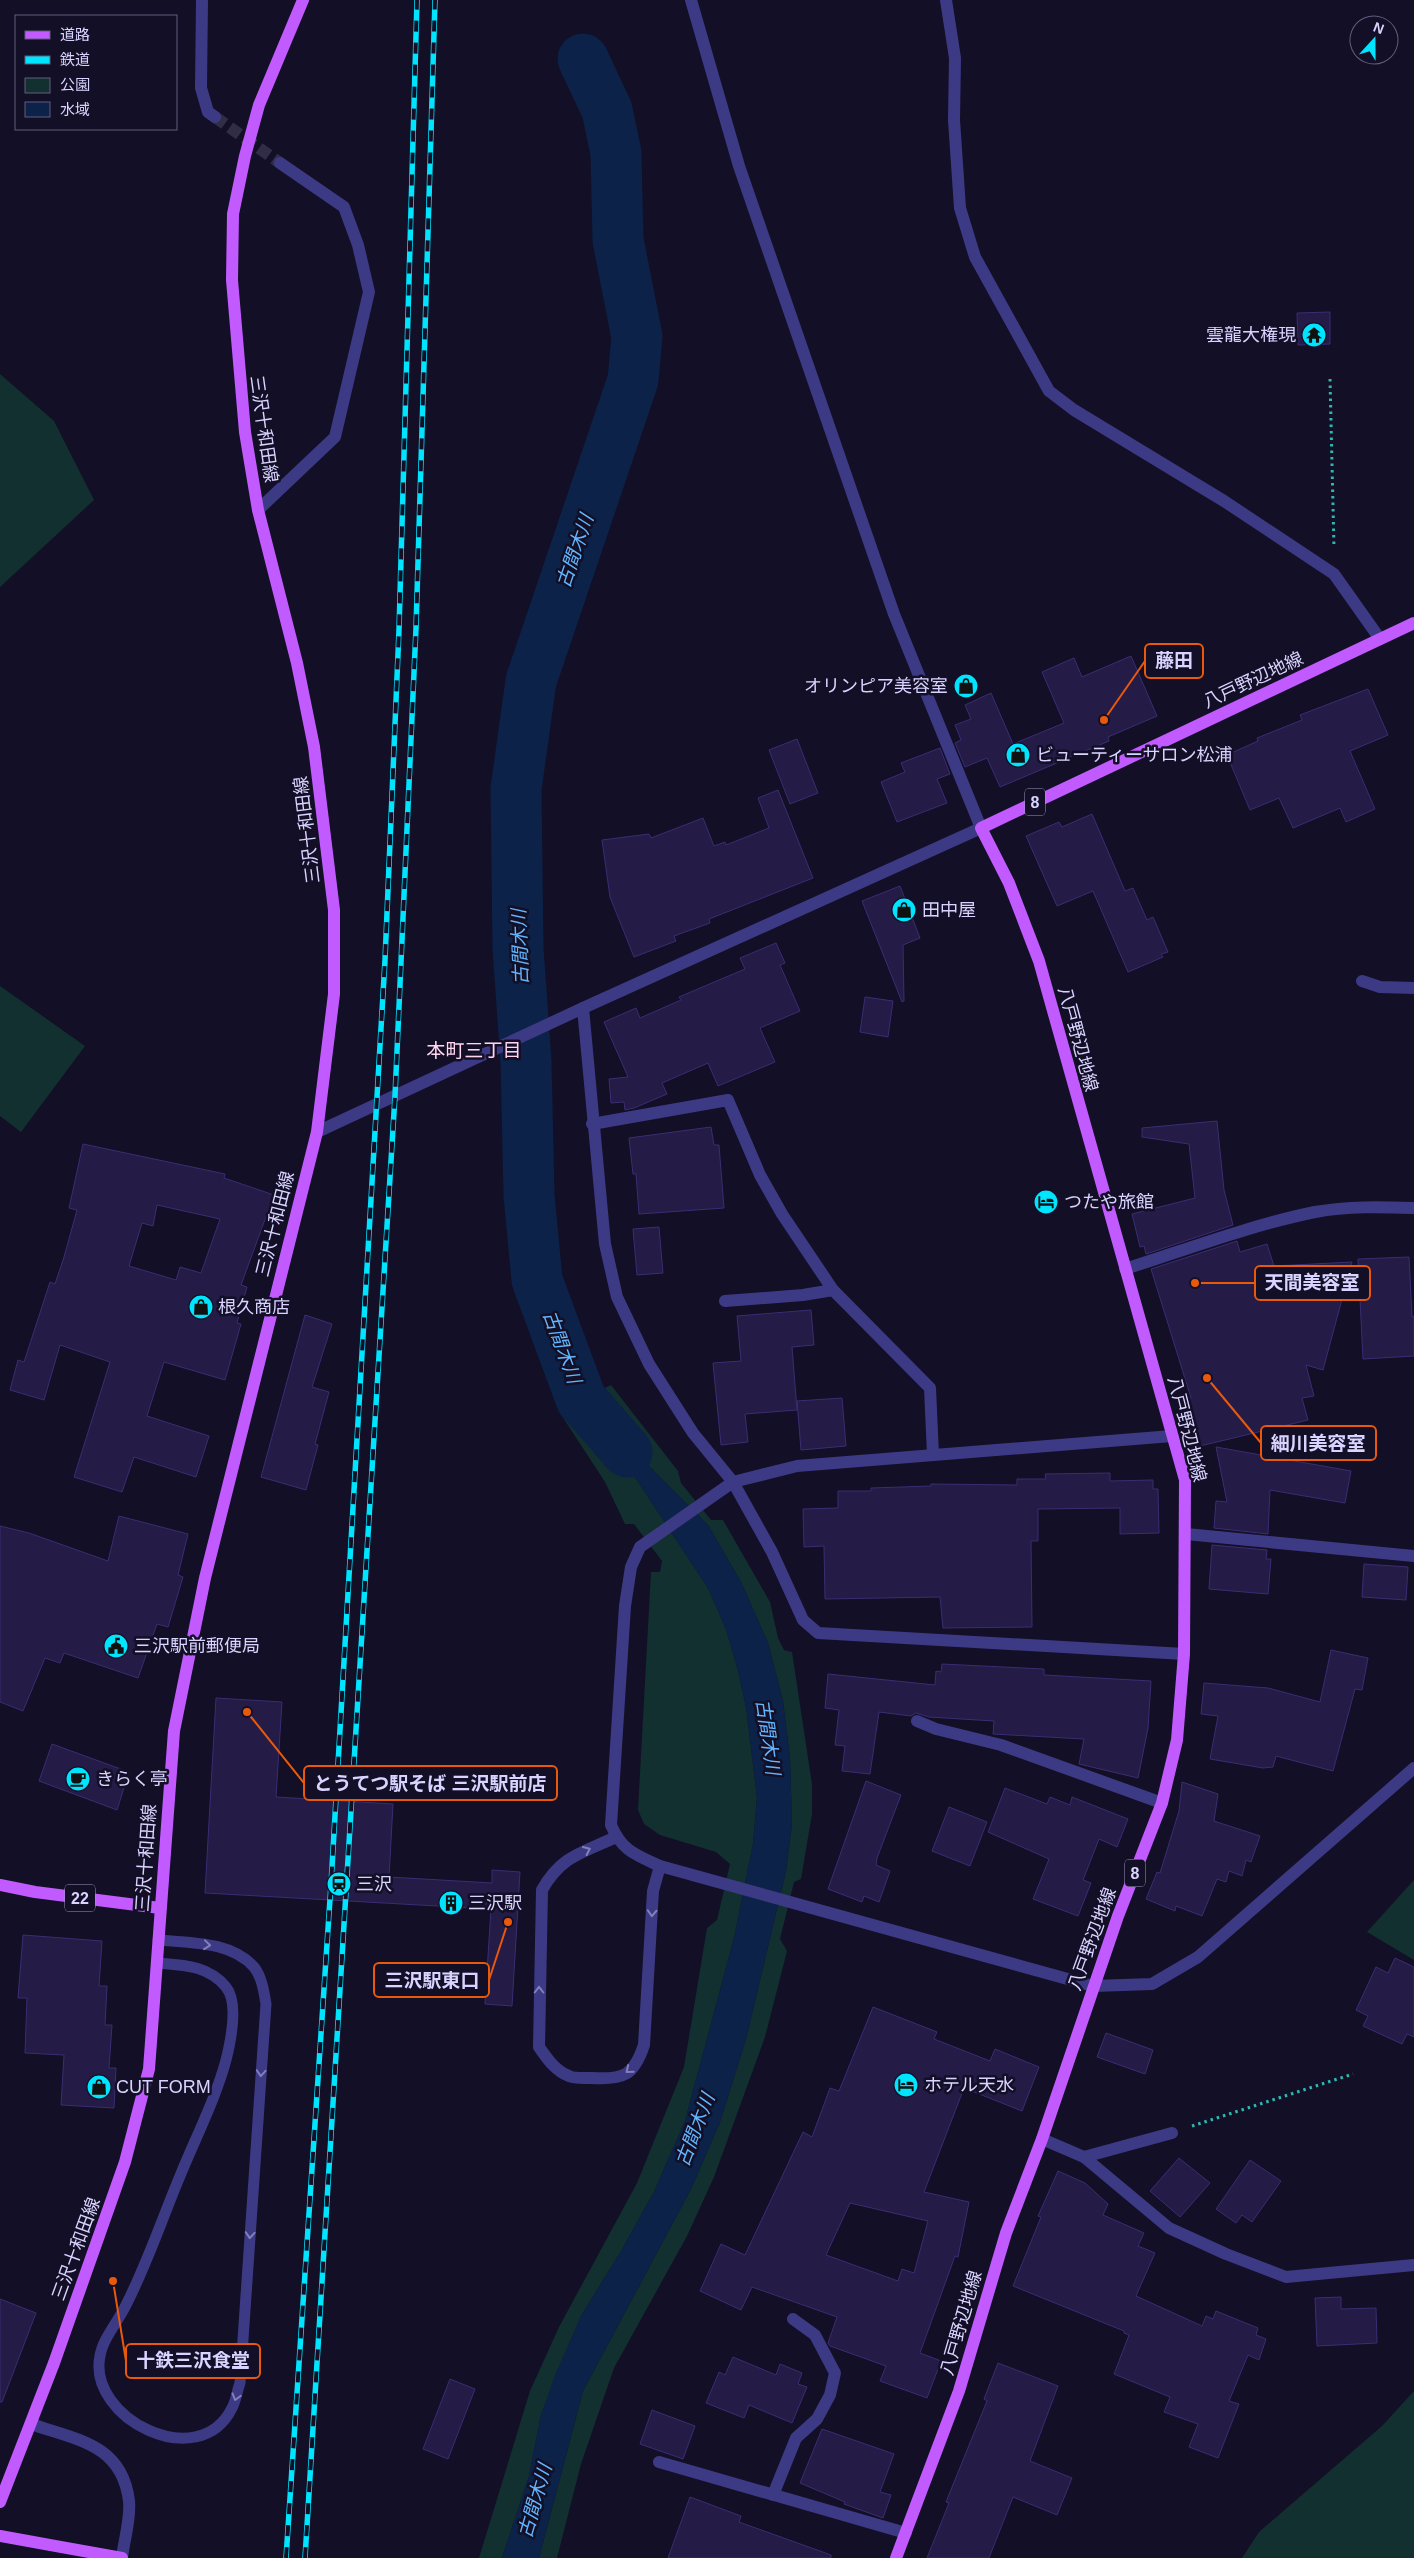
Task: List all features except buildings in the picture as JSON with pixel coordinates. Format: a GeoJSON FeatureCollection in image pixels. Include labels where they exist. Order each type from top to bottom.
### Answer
{"type":"FeatureCollection","features":[{"type":"Feature","properties":{"kind":"main road","name":"三沢十和田線"},"geometry":{"type":"LineString","coordinates":[[0,2502],[31,2424],[125,2162],[149,2070],[174,1731],[201,1597],[317,1132],[334,994],[334,910],[314,746],[297,663],[258,510],[245,432],[236,346],[232,280],[233,214],[245,156],[259,105],[280,49],[302,0]]}},
{"type":"Feature","properties":{"kind":"main road","name":"八戸野辺地線"},"geometry":{"type":"LineString","coordinates":[[896,2558],[959,2391],[1006,2233],[1042,2139],[1093,1986],[1162,1803],[1176,1740],[1184,1654],[1185,1480],[1038,962],[1009,883],[981,828],[1414,623]]}},
{"type":"Feature","properties":{"kind":"main road","name":"22"},"geometry":{"type":"LineString","coordinates":[[0,1885],[35,1892],[160,1908]]}},
{"type":"Feature","properties":{"kind":"main road"},"geometry":{"type":"LineString","coordinates":[[0,2536],[122,2558]]}},
{"type":"Feature","properties":{"kind":"street"},"geometry":{"type":"LineString","coordinates":[[202,0],[201,88],[208,112],[215,117]]}},
{"type":"Feature","properties":{"kind":"street"},"geometry":{"type":"LineString","coordinates":[[317,1132],[486,1052],[981,828],[894,614],[739,166],[691,0]]}},
{"type":"Feature","properties":{"kind":"street"},"geometry":{"type":"LineString","coordinates":[[946,0],[955,58],[954,120],[960,208],[975,257],[1049,391],[1074,410],[1224,501],[1334,574],[1380,639]]}},
{"type":"Feature","properties":{"kind":"street"},"geometry":{"type":"LineString","coordinates":[[258,510],[336,437],[369,292],[358,245],[344,207],[280,163]]}},
{"type":"Feature","properties":{"kind":"street"},"geometry":{"type":"LineString","coordinates":[[1362,981],[1380,987],[1414,988]]}},
{"type":"Feature","properties":{"kind":"street"},"geometry":{"type":"LineString","coordinates":[[583,1008],[592,1124],[605,1244],[617,1297],[649,1364],[694,1433],[733,1482],[772,1552],[803,1620],[818,1633],[1184,1654]]}},
{"type":"Feature","properties":{"kind":"street"},"geometry":{"type":"LineString","coordinates":[[592,1124],[728,1100],[760,1175],[782,1214],[833,1290],[930,1388],[933,1455]]}},
{"type":"Feature","properties":{"kind":"street"},"geometry":{"type":"LineString","coordinates":[[1125,1270],[1227,1236],[1315,1212],[1358,1207],[1414,1208]]}},
{"type":"Feature","properties":{"kind":"street"},"geometry":{"type":"LineString","coordinates":[[725,1300],[803,1295],[833,1290]]}},
{"type":"Feature","properties":{"kind":"street"},"geometry":{"type":"LineString","coordinates":[[1172,1436],[797,1466],[733,1482],[716,1492],[640,1547],[631,1567],[625,1606],[610,1825],[616,1837],[630,1853],[660,1866],[1093,1986],[1152,1984],[1198,1956],[1414,1768]]}},
{"type":"Feature","properties":{"kind":"street"},"geometry":{"type":"LineString","coordinates":[[1186,1534],[1414,1556]]}},
{"type":"Feature","properties":{"kind":"street"},"geometry":{"type":"LineString","coordinates":[[917,1722],[936,1729],[1002,1745],[1162,1803]]}},
{"type":"Feature","properties":{"kind":"street"},"geometry":{"type":"LineString","coordinates":[[616,1837],[568,1859],[553,1871],[542,1890],[539,2046],[551,2064],[569,2076],[608,2079],[625,2075],[638,2063],[644,2045],[653,1891],[660,1866]]}},
{"type":"Feature","properties":{"kind":"street"},"geometry":{"type":"LineString","coordinates":[[1084,2157],[1172,2132]]}},
{"type":"Feature","properties":{"kind":"street"},"geometry":{"type":"LineString","coordinates":[[1042,2139],[1084,2157],[1169,2228],[1226,2254],[1286,2277],[1414,2265]]}},
{"type":"Feature","properties":{"kind":"street"},"geometry":{"type":"LineString","coordinates":[[773,2495],[796,2438],[817,2419],[830,2395],[835,2373],[815,2335],[793,2319]]}},
{"type":"Feature","properties":{"kind":"street"},"geometry":{"type":"LineString","coordinates":[[31,2424],[91,2444],[113,2458],[122,2474],[129,2502],[122,2558]]}},
{"type":"Feature","properties":{"kind":"street"},"geometry":{"type":"LineString","coordinates":[[659,2462],[906,2533]]}},
{"type":"Feature","properties":{"kind":"lane"},"geometry":{"type":"LineString","coordinates":[[157,1963],[195,1967],[212,1973],[227,1988],[234,2005],[226,2060],[126,2305],[100,2355],[99,2374],[109,2397],[119,2410],[149,2431],[178,2440],[201,2437],[218,2426],[232,2408],[240,2383],[266,2004],[262,1983],[255,1968],[240,1955],[218,1946],[158,1940]]}},
{"type":"Feature","properties":{"kind":"path"},"geometry":{"type":"LineString","coordinates":[[1330,379],[1334,574]]}},
{"type":"Feature","properties":{"kind":"path"},"geometry":{"type":"LineString","coordinates":[[1172,2132],[1353,2074]]}},
{"type":"Feature","properties":{"kind":"green space"},"geometry":{"type":"Polygon","coordinates":[[[0,374],[54,421],[94,500],[0,587],[0,374]]]}},
{"type":"Feature","properties":{"kind":"green space"},"geometry":{"type":"Polygon","coordinates":[[[0,986],[85,1046],[21,1132],[0,1116],[0,986]]]}},
{"type":"Feature","properties":{"kind":"green space"},"geometry":{"type":"Polygon","coordinates":[[[611,1385],[678,1471],[681,1483],[711,1520],[723,1520],[770,1602],[778,1638],[784,1650],[792,1652],[812,1784],[812,1814],[801,1879],[794,1882],[780,1939],[787,1951],[765,2037],[714,2177],[687,2236],[614,2368],[581,2464],[557,2558],[539,2558],[583,2391],[692,2187],[720,2122],[746,2039],[786,1871],[792,1824],[790,1758],[783,1701],[768,1643],[741,1582],[708,1525],[648,1465],[635,1446],[632,1434],[588,1396],[611,1385]]]}},
{"type":"Feature","properties":{"kind":"green space"},"geometry":{"type":"Polygon","coordinates":[[[577,1401],[612,1442],[708,1588],[726,1629],[738,1670],[746,1707],[757,1797],[753,1844],[734,1938],[685,2121],[654,2192],[620,2253],[581,2316],[541,2415],[529,2476],[502,2558],[479,2558],[530,2391],[559,2327],[637,2183],[684,2067],[707,1928],[717,1920],[730,1864],[716,1852],[660,1835],[644,1824],[638,1810],[651,1572],[660,1572],[662,1561],[634,1524],[625,1524],[605,1482],[558,1410],[577,1401]]]}},
{"type":"Feature","properties":{"kind":"green space"},"geometry":{"type":"Polygon","coordinates":[[[1414,1880],[1414,1960],[1367,1932],[1414,1880]]]}},
{"type":"Feature","properties":{"kind":"green space"},"geometry":{"type":"Polygon","coordinates":[[[1414,2391],[1414,2558],[1242,2558],[1259,2532],[1382,2426],[1414,2391]]]}},
{"type":"Feature","properties":{"kind":"water"},"geometry":{"type":"Polygon","coordinates":[[[588,1396],[632,1434],[635,1446],[648,1465],[708,1525],[741,1582],[768,1643],[783,1701],[790,1758],[792,1824],[786,1871],[746,2039],[720,2122],[692,2187],[583,2391],[539,2558],[502,2558],[529,2476],[541,2415],[555,2375],[581,2316],[620,2253],[654,2192],[685,2121],[734,1938],[753,1844],[757,1797],[746,1707],[726,1629],[708,1588],[612,1442],[577,1401],[588,1396]]]}},
{"type":"Feature","properties":{"kind":"waterway","name":"古間木川"},"geometry":{"type":"LineString","coordinates":[[583,59],[607,110],[616,153],[618,240],[637,337],[633,380],[531,681],[516,789],[518,948],[526,1062],[529,1195],[537,1280],[581,1399],[627,1452]]}},
{"type":"Feature","properties":{"kind":"tunnel"},"geometry":{"type":"LineString","coordinates":[[215,117],[280,163]]}},
{"type":"Feature","properties":{"kind":"railway"},"geometry":{"type":"LineString","coordinates":[[286,2558],[331,1884],[385,960],[399,630],[417,0]]}},
{"type":"Feature","properties":{"kind":"railway"},"geometry":{"type":"LineString","coordinates":[[305,2558],[395,1096],[416,628],[435,0]]}},
{"type":"Feature","properties":{"kind":"place","name":"雲龍大権現"},"geometry":{"type":"Point","coordinates":[1314,335]}},
{"type":"Feature","properties":{"kind":"place","name":"オリンピア美容室"},"geometry":{"type":"Point","coordinates":[966,686]}},
{"type":"Feature","properties":{"kind":"place","name":"藤田"},"geometry":{"type":"Point","coordinates":[1104,720]}},
{"type":"Feature","properties":{"kind":"place","name":"ビューティーサロン松浦"},"geometry":{"type":"Point","coordinates":[1018,755]}},
{"type":"Feature","properties":{"kind":"place","name":"田中屋"},"geometry":{"type":"Point","coordinates":[904,910]}},
{"type":"Feature","properties":{"kind":"place","name":"つたや旅館"},"geometry":{"type":"Point","coordinates":[1046,1202]}},
{"type":"Feature","properties":{"kind":"place","name":"天間美容室"},"geometry":{"type":"Point","coordinates":[1195,1283]}},
{"type":"Feature","properties":{"kind":"place","name":"根久商店"},"geometry":{"type":"Point","coordinates":[201,1307]}},
{"type":"Feature","properties":{"kind":"place","name":"細川美容室"},"geometry":{"type":"Point","coordinates":[1207,1378]}},
{"type":"Feature","properties":{"kind":"place","name":"三沢駅前郵便局"},"geometry":{"type":"Point","coordinates":[116,1646]}},
{"type":"Feature","properties":{"kind":"place","name":"とうてつ駅そば 三沢駅前店"},"geometry":{"type":"Point","coordinates":[247,1712]}},
{"type":"Feature","properties":{"kind":"place","name":"きらく亭"},"geometry":{"type":"Point","coordinates":[78,1779]}},
{"type":"Feature","properties":{"kind":"place","name":"三沢"},"geometry":{"type":"Point","coordinates":[339,1884]}},
{"type":"Feature","properties":{"kind":"place","name":"三沢駅"},"geometry":{"type":"Point","coordinates":[451,1903]}},
{"type":"Feature","properties":{"kind":"place","name":"三沢駅東口"},"geometry":{"type":"Point","coordinates":[508,1922]}},
{"type":"Feature","properties":{"kind":"place","name":"ホテル天水"},"geometry":{"type":"Point","coordinates":[906,2085]}},
{"type":"Feature","properties":{"kind":"place","name":"CUT FORM"},"geometry":{"type":"Point","coordinates":[99,2087]}},
{"type":"Feature","properties":{"kind":"place","name":"十鉄三沢食堂"},"geometry":{"type":"Point","coordinates":[113,2281]}},
{"type":"Feature","properties":{"kind":"district","name":"本町三丁目"},"geometry":{"type":"Point","coordinates":[474,1050]}}]}
